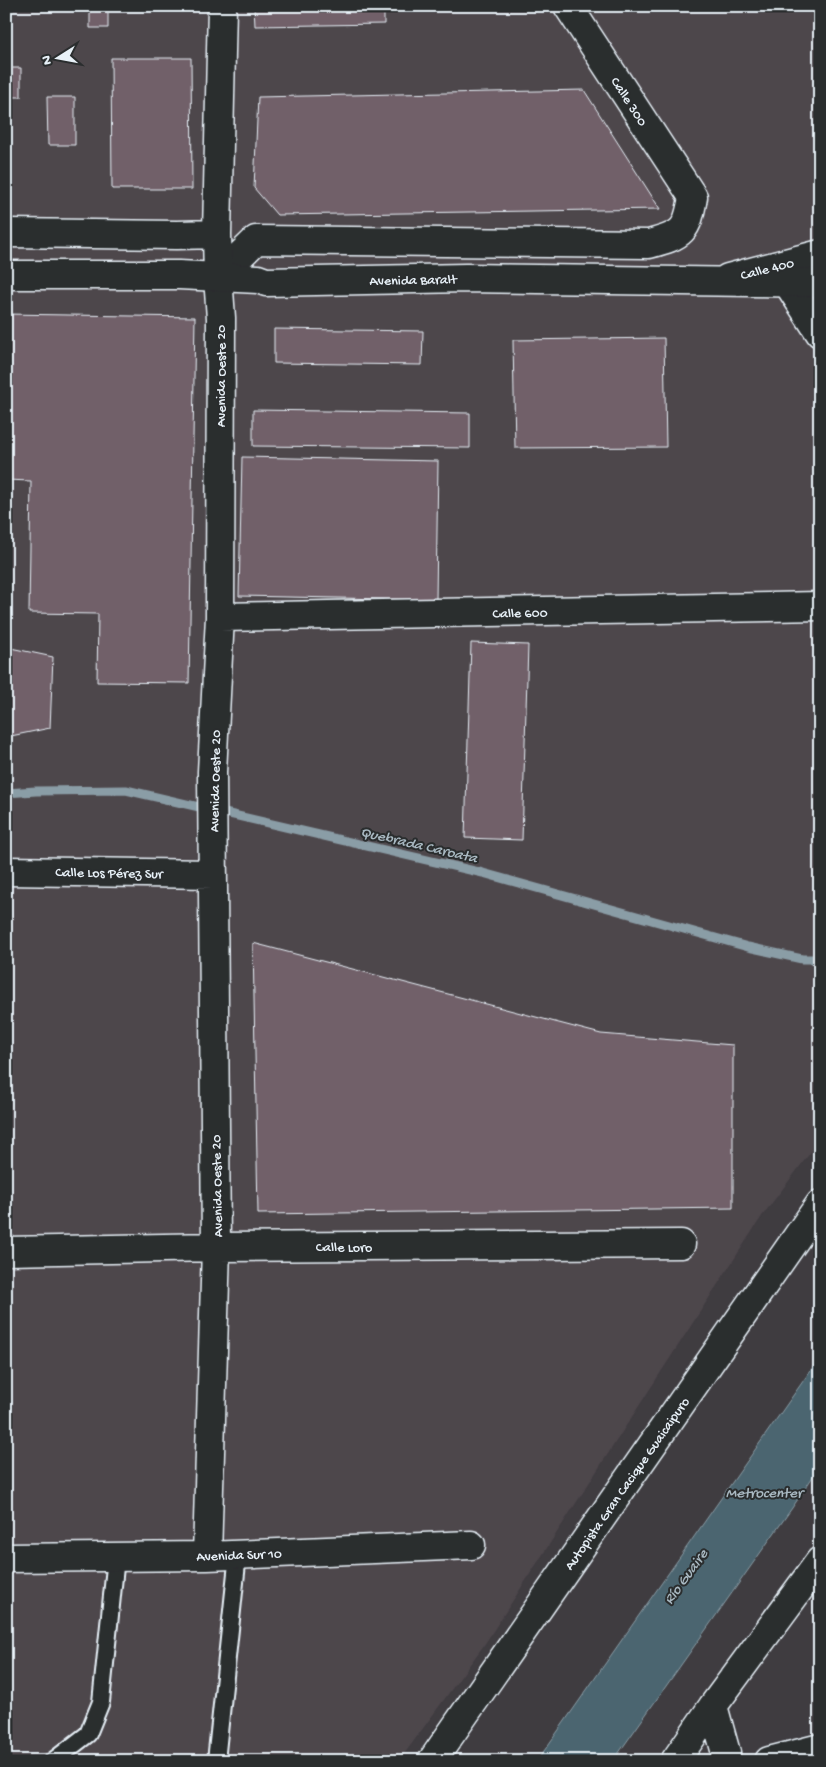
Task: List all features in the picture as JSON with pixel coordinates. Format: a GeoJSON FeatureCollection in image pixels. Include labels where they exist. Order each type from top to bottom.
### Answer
{"type":"FeatureCollection","features":[{"type":"Feature","properties":{"kind":"main road","name":"Avenida Oeste 20"},"geometry":{"type":"LineString","coordinates":[[207,1556],[216,1247],[212,772],[220,617],[221,318],[217,234],[222,6]]}},
{"type":"Feature","properties":{"kind":"main road","name":"Calle 300"},"geometry":{"type":"LineString","coordinates":[[218,277],[256,240],[649,244],[682,232],[689,218],[693,196],[568,6]]}},
{"type":"Feature","properties":{"kind":"main road"},"geometry":{"type":"LineString","coordinates":[[6,234],[217,234]]}},
{"type":"Feature","properties":{"kind":"main road","name":"Calle 400"},"geometry":{"type":"LineString","coordinates":[[715,281],[820,254]]}},
{"type":"Feature","properties":{"kind":"main road","name":"Avenida Baralt"},"geometry":{"type":"LineString","coordinates":[[6,275],[179,275],[258,279],[266,282],[466,278],[820,283]]}},
{"type":"Feature","properties":{"kind":"main road"},"geometry":{"type":"LineString","coordinates":[[787,282],[820,333]]}},
{"type":"Feature","properties":{"kind":"main road","name":"Calle 600"},"geometry":{"type":"LineString","coordinates":[[220,617],[820,606]]}},
{"type":"Feature","properties":{"kind":"main road","name":"Calle Los Pérez Sur"},"geometry":{"type":"LineString","coordinates":[[6,871],[213,874]]}},
{"type":"Feature","properties":{"kind":"main road","name":"Autopista Gran Cacique Guaicaipuro"},"geometry":{"type":"LineString","coordinates":[[432,1761],[819,1205]]}},
{"type":"Feature","properties":{"kind":"main road","name":"Calle Loro"},"geometry":{"type":"LineString","coordinates":[[6,1251],[216,1247],[681,1244]]}},
{"type":"Feature","properties":{"kind":"main road","name":"Avenida Sur 10"},"geometry":{"type":"LineString","coordinates":[[6,1558],[207,1556],[472,1545]]}},
{"type":"Feature","properties":{"kind":"main road"},"geometry":{"type":"LineString","coordinates":[[675,1761],[820,1560]]}},
{"type":"Feature","properties":{"kind":"main road"},"geometry":{"type":"LineString","coordinates":[[713,1706],[726,1753],[725,1761]]}},
{"type":"Feature","properties":{"kind":"main road"},"geometry":{"type":"LineString","coordinates":[[769,1761],[820,1748]]}},
{"type":"Feature","properties":{"kind":"lane"},"geometry":{"type":"LineString","coordinates":[[216,1761],[238,1554]]}},
{"type":"Feature","properties":{"kind":"lane"},"geometry":{"type":"LineString","coordinates":[[53,1761],[88,1734],[101,1702],[116,1556]]}},
{"type":"Feature","properties":{"kind":"shaded area"},"geometry":{"type":"Polygon","coordinates":[[[6,6],[820,6],[820,1140],[762,1216],[484,1645],[399,1761],[6,1761],[6,6]]]}},
{"type":"Feature","properties":{"kind":"water","name":"Metrocenter"},"geometry":{"type":"Polygon","coordinates":[[[820,1357],[820,1466],[792,1508],[613,1761],[537,1761],[820,1357]]]}},
{"type":"Feature","properties":{"kind":"building"},"geometry":{"type":"Polygon","coordinates":[[[90,6],[108,6],[108,28],[90,28],[90,6]]]}},
{"type":"Feature","properties":{"kind":"building"},"geometry":{"type":"Polygon","coordinates":[[[254,6],[384,6],[384,24],[255,26],[254,6]]]}},
{"type":"Feature","properties":{"kind":"building"},"geometry":{"type":"Polygon","coordinates":[[[111,58],[191,58],[192,189],[112,189],[111,58]]]}},
{"type":"Feature","properties":{"kind":"building"},"geometry":{"type":"Polygon","coordinates":[[[9,68],[21,68],[21,97],[9,97],[9,68]]]}},
{"type":"Feature","properties":{"kind":"building"},"geometry":{"type":"Polygon","coordinates":[[[584,90],[660,209],[277,215],[254,188],[258,97],[584,90]]]}},
{"type":"Feature","properties":{"kind":"building"},"geometry":{"type":"Polygon","coordinates":[[[47,97],[75,97],[75,145],[48,145],[47,97]]]}},
{"type":"Feature","properties":{"kind":"building"},"geometry":{"type":"Polygon","coordinates":[[[6,314],[195,317],[189,683],[97,682],[98,614],[29,613],[31,481],[6,480],[6,314]]]}},
{"type":"Feature","properties":{"kind":"building"},"geometry":{"type":"Polygon","coordinates":[[[274,329],[423,331],[422,365],[274,363],[274,329]]]}},
{"type":"Feature","properties":{"kind":"building"},"geometry":{"type":"Polygon","coordinates":[[[664,338],[666,447],[515,448],[513,340],[664,338]]]}},
{"type":"Feature","properties":{"kind":"building"},"geometry":{"type":"Polygon","coordinates":[[[253,410],[470,413],[470,448],[253,446],[253,410]]]}},
{"type":"Feature","properties":{"kind":"building"},"geometry":{"type":"Polygon","coordinates":[[[242,457],[438,461],[436,600],[239,596],[242,457]]]}},
{"type":"Feature","properties":{"kind":"building"},"geometry":{"type":"Polygon","coordinates":[[[471,643],[528,645],[522,840],[465,838],[471,643]]]}},
{"type":"Feature","properties":{"kind":"building"},"geometry":{"type":"Polygon","coordinates":[[[6,647],[53,657],[50,728],[6,737],[6,647]]]}},
{"type":"Feature","properties":{"kind":"building"},"geometry":{"type":"Polygon","coordinates":[[[253,943],[601,1034],[733,1045],[733,1208],[258,1214],[253,943]]]}},
{"type":"Feature","properties":{"kind":"waterway","name":"Quebrada Caroata"},"geometry":{"type":"LineString","coordinates":[[6,793],[126,790],[483,873],[748,947],[802,959],[820,959]]}},
{"type":"Feature","properties":{"kind":"water label","name":"Río Guaire"},"geometry":{"type":"Point","coordinates":[685,1576]}}]}
